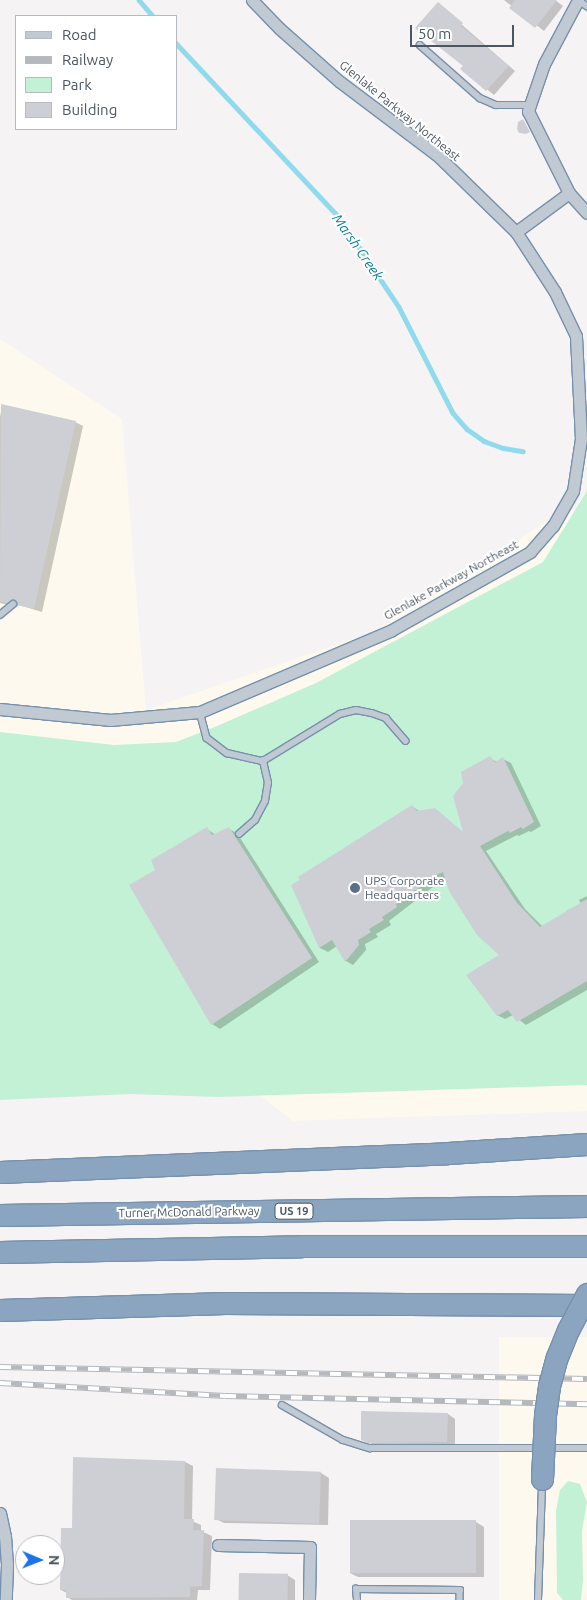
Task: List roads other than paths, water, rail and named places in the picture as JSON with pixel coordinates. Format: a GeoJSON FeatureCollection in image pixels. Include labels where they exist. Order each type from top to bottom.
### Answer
{"type":"FeatureCollection","features":[{"type":"Feature","properties":{"kind":"highway"},"geometry":{"type":"LineString","coordinates":[[0,1172],[448,1153],[587,1144]]}},
{"type":"Feature","properties":{"kind":"highway","name":"Turner McDonald Parkway"},"geometry":{"type":"LineString","coordinates":[[0,1215],[587,1206]]}},
{"type":"Feature","properties":{"kind":"highway"},"geometry":{"type":"LineString","coordinates":[[0,1252],[302,1246],[587,1246]]}},
{"type":"Feature","properties":{"kind":"highway"},"geometry":{"type":"LineString","coordinates":[[542,1479],[545,1415],[550,1386],[568,1330],[587,1294]]}},
{"type":"Feature","properties":{"kind":"highway"},"geometry":{"type":"LineString","coordinates":[[0,1310],[225,1303],[587,1305]]}},
{"type":"Feature","properties":{"kind":"street","name":"Glenlake Parkway Northeast"},"geometry":{"type":"LineString","coordinates":[[0,709],[110,720],[200,712],[390,631],[530,552],[553,526],[573,491],[581,439],[576,336],[556,292],[516,232],[437,155],[340,82],[279,28],[252,0]]}},
{"type":"Feature","properties":{"kind":"street"},"geometry":{"type":"LineString","coordinates":[[578,0],[544,64],[528,111],[569,193],[587,213]]}},
{"type":"Feature","properties":{"kind":"street"},"geometry":{"type":"LineString","coordinates":[[516,232],[569,193]]}},
{"type":"Feature","properties":{"kind":"street"},"geometry":{"type":"LineString","coordinates":[[0,1513],[6,1555],[6,1600]]}},
{"type":"Feature","properties":{"kind":"street"},"geometry":{"type":"LineString","coordinates":[[218,1545],[310,1547],[309,1600]]}},
{"type":"Feature","properties":{"kind":"lane"},"geometry":{"type":"LineString","coordinates":[[578,0],[587,6]]}},
{"type":"Feature","properties":{"kind":"lane"},"geometry":{"type":"LineString","coordinates":[[420,45],[480,98],[496,105],[530,105]]}},
{"type":"Feature","properties":{"kind":"lane"},"geometry":{"type":"LineString","coordinates":[[0,615],[13,604]]}},
{"type":"Feature","properties":{"kind":"lane"},"geometry":{"type":"LineString","coordinates":[[200,712],[208,738],[214,743],[227,753],[263,761],[340,714],[356,710],[386,718],[406,741]]}},
{"type":"Feature","properties":{"kind":"lane"},"geometry":{"type":"LineString","coordinates":[[239,834],[255,820],[265,801],[268,782],[263,761]]}},
{"type":"Feature","properties":{"kind":"lane"},"geometry":{"type":"LineString","coordinates":[[282,1405],[342,1440],[370,1448],[587,1448]]}},
{"type":"Feature","properties":{"kind":"lane"},"geometry":{"type":"LineString","coordinates":[[538,1600],[542,1479]]}},
{"type":"Feature","properties":{"kind":"lane"},"geometry":{"type":"LineString","coordinates":[[357,1600],[356,1589],[460,1590],[460,1600]]}},
{"type":"Feature","properties":{"kind":"waterway","name":"Marsh Creek"},"geometry":{"type":"LineString","coordinates":[[139,0],[152,15]]}},
{"type":"Feature","properties":{"kind":"waterway","name":"Marsh Creek"},"geometry":{"type":"LineString","coordinates":[[178,45],[339,217],[399,307],[453,413],[467,429],[484,441],[503,448],[523,451]]}},
{"type":"Feature","properties":{"kind":"railway"},"geometry":{"type":"LineString","coordinates":[[0,1367],[587,1379]]}},
{"type":"Feature","properties":{"kind":"railway"},"geometry":{"type":"LineString","coordinates":[[0,1383],[225,1396],[587,1404]]}},
{"type":"Feature","properties":{"kind":"place","name":"UPS Corporate Headquarters"},"geometry":{"type":"Point","coordinates":[355,888]}}]}
